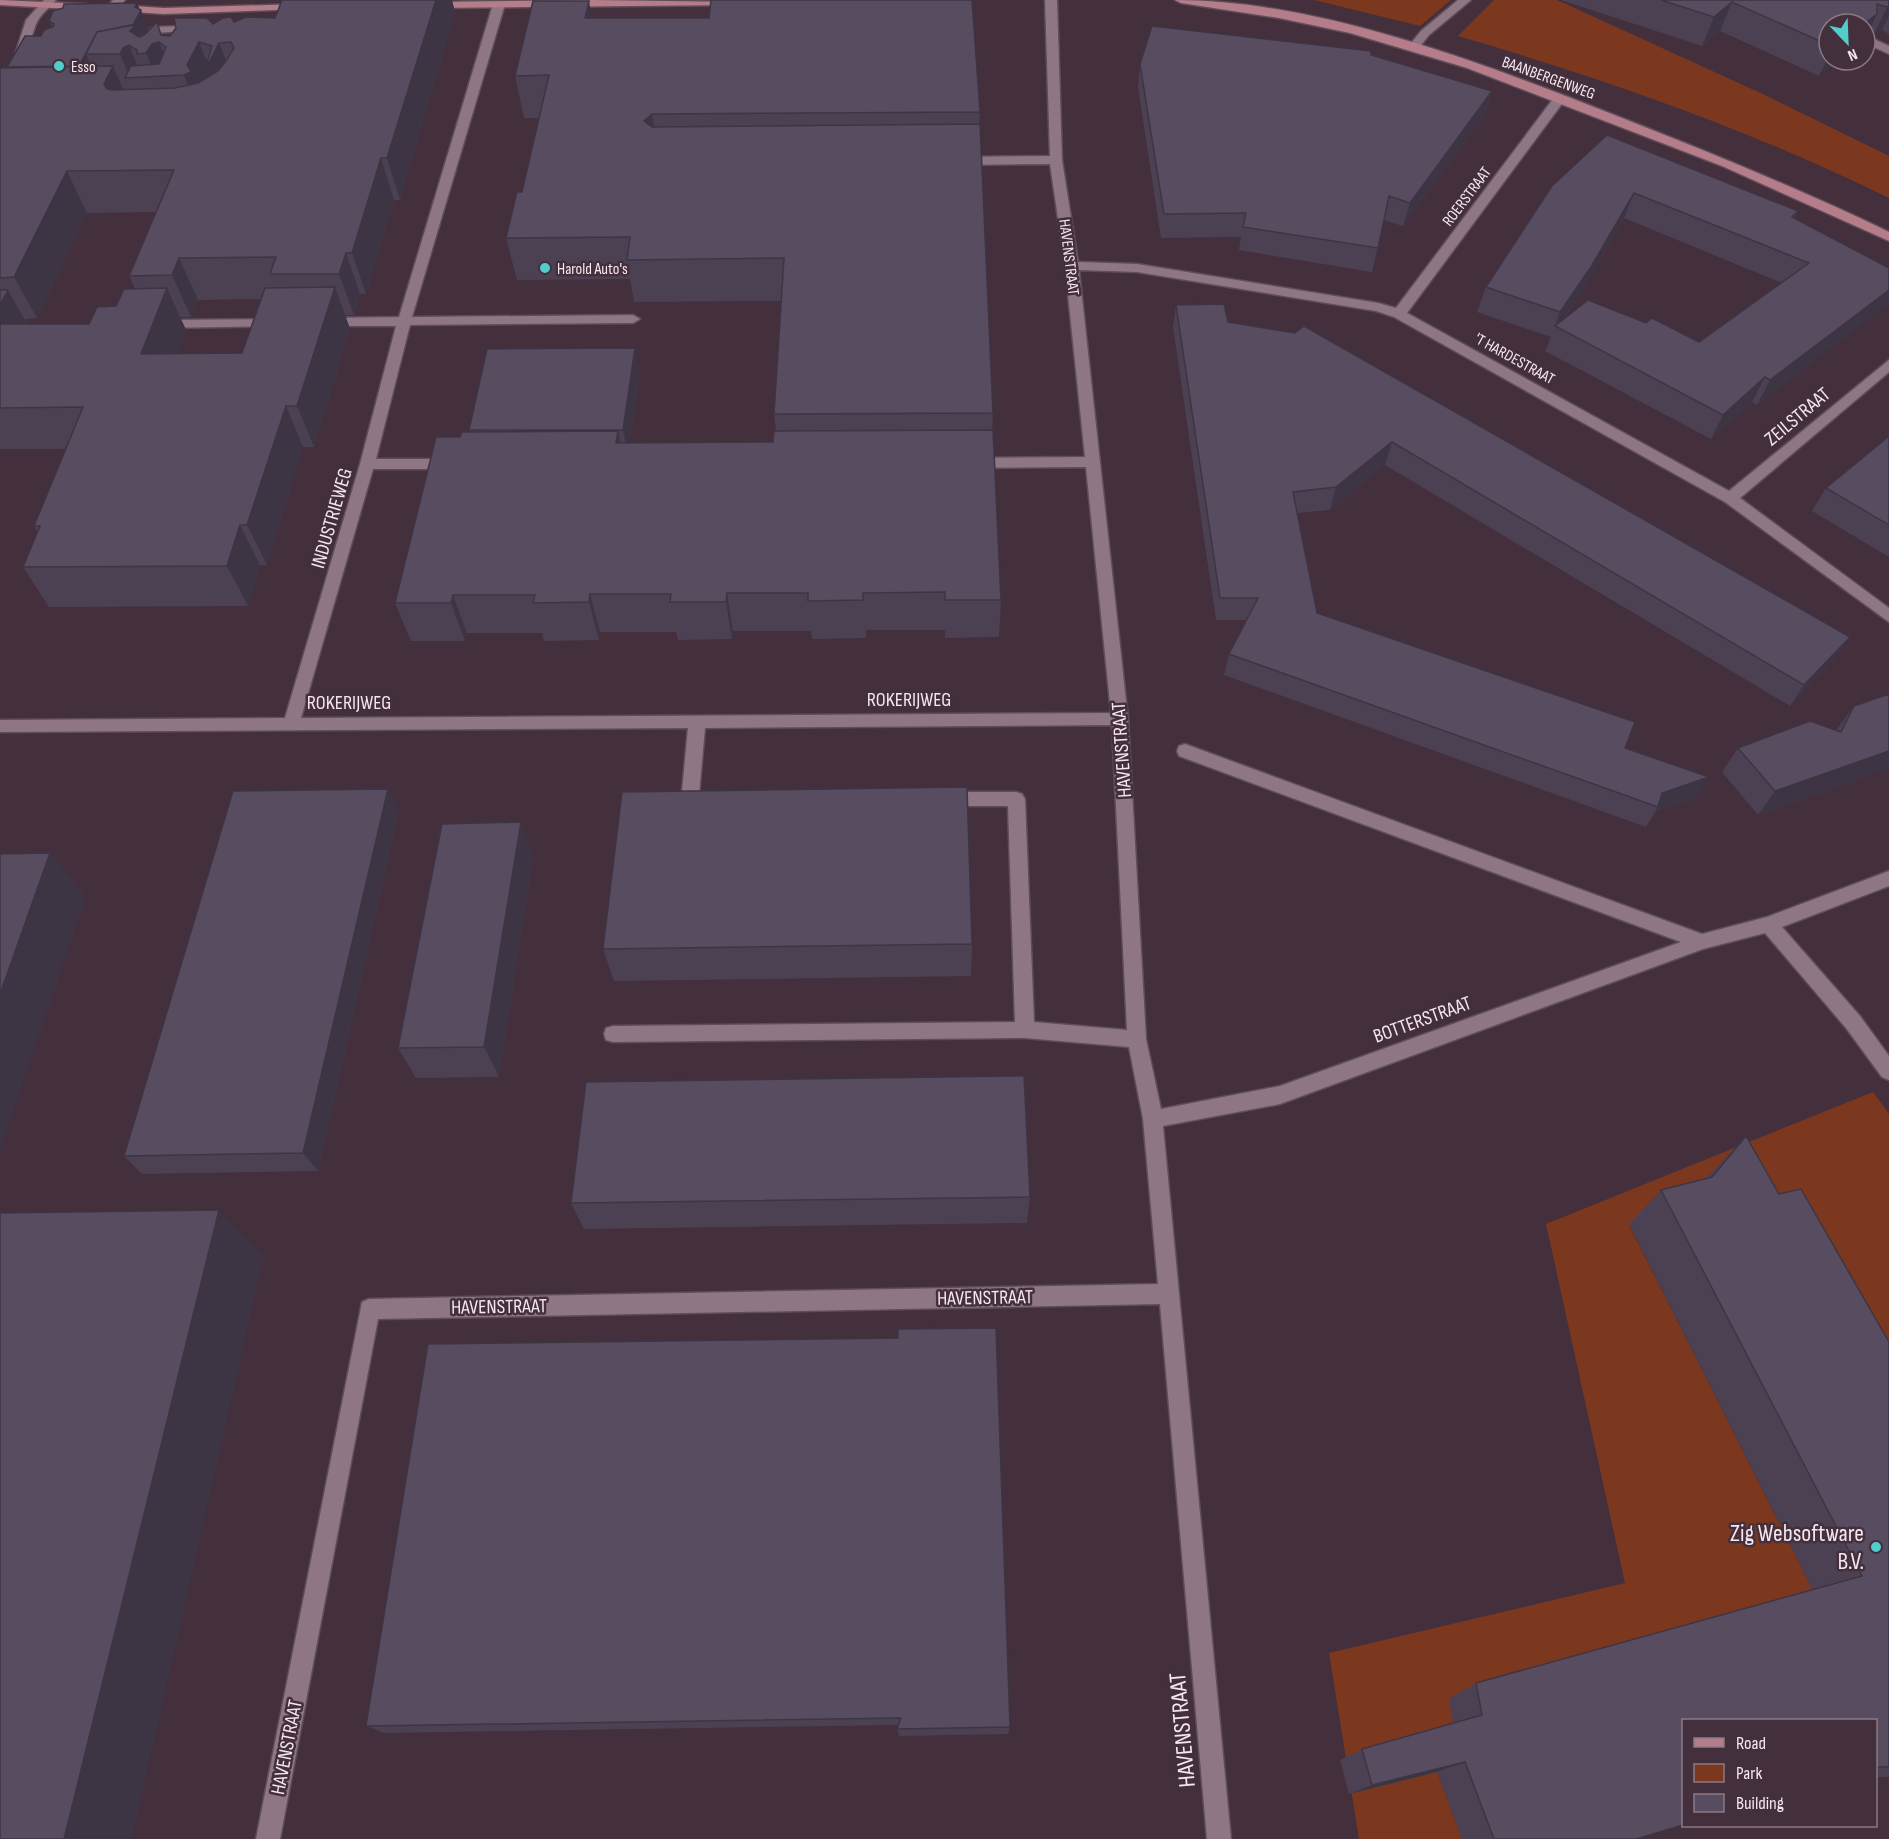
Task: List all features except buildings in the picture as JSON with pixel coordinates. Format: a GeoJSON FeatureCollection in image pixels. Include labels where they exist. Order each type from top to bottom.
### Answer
{"type":"FeatureCollection","features":[{"type":"Feature","properties":{"kind":"main road"},"geometry":{"type":"LineString","coordinates":[[153,0],[171,2],[190,9]]}},
{"type":"Feature","properties":{"kind":"main road","name":"BAANBERGENWEG"},"geometry":{"type":"LineString","coordinates":[[1181,0],[1312,21],[1413,48],[1560,98],[1754,174],[1827,206],[1889,237]]}},
{"type":"Feature","properties":{"kind":"main road"},"geometry":{"type":"LineString","coordinates":[[0,2],[116,4],[164,11],[319,7]]}},
{"type":"Feature","properties":{"kind":"main road"},"geometry":{"type":"LineString","coordinates":[[418,5],[748,2]]}},
{"type":"Feature","properties":{"kind":"street","name":"HAVENSTRAAT"},"geometry":{"type":"LineString","coordinates":[[1051,0],[1056,160],[1072,267],[1120,719],[1137,1039],[1153,1119],[1219,1839]]}},
{"type":"Feature","properties":{"kind":"street"},"geometry":{"type":"LineString","coordinates":[[1413,48],[1425,33],[1465,0]]}},
{"type":"Feature","properties":{"kind":"street"},"geometry":{"type":"LineString","coordinates":[[0,96],[27,42],[32,20],[48,2]]}},
{"type":"Feature","properties":{"kind":"street","name":"INDUSTRIEWEG"},"geometry":{"type":"LineString","coordinates":[[291,724],[367,464],[404,321],[499,4]]}},
{"type":"Feature","properties":{"kind":"street"},"geometry":{"type":"LineString","coordinates":[[151,34],[182,37],[190,9]]}},
{"type":"Feature","properties":{"kind":"street"},"geometry":{"type":"LineString","coordinates":[[27,42],[45,35]]}},
{"type":"Feature","properties":{"kind":"street","name":"ROERSTRAAT"},"geometry":{"type":"LineString","coordinates":[[1399,314],[1560,98]]}},
{"type":"Feature","properties":{"kind":"street"},"geometry":{"type":"LineString","coordinates":[[951,161],[1056,160]]}},
{"type":"Feature","properties":{"kind":"street","name":"'T HARDESTRAAT"},"geometry":{"type":"LineString","coordinates":[[1072,267],[1137,268],[1378,307],[1399,314],[1730,498],[1889,616]]}},
{"type":"Feature","properties":{"kind":"street"},"geometry":{"type":"LineString","coordinates":[[143,324],[633,319]]}},
{"type":"Feature","properties":{"kind":"street","name":"ZEILSTRAAT"},"geometry":{"type":"LineString","coordinates":[[1730,498],[1889,364]]}},
{"type":"Feature","properties":{"kind":"street"},"geometry":{"type":"LineString","coordinates":[[962,463],[1092,462]]}},
{"type":"Feature","properties":{"kind":"street"},"geometry":{"type":"LineString","coordinates":[[367,464],[474,464]]}},
{"type":"Feature","properties":{"kind":"street","name":"ROKERIJWEG"},"geometry":{"type":"LineString","coordinates":[[0,726],[1120,719]]}},
{"type":"Feature","properties":{"kind":"street"},"geometry":{"type":"LineString","coordinates":[[690,802],[697,722]]}},
{"type":"Feature","properties":{"kind":"street"},"geometry":{"type":"LineString","coordinates":[[1185,751],[1702,942]]}},
{"type":"Feature","properties":{"kind":"street"},"geometry":{"type":"LineString","coordinates":[[923,800],[1016,799],[1025,1030]]}},
{"type":"Feature","properties":{"kind":"street"},"geometry":{"type":"LineString","coordinates":[[668,802],[714,802]]}},
{"type":"Feature","properties":{"kind":"street","name":"BOTTERSTRAAT"},"geometry":{"type":"LineString","coordinates":[[1153,1119],[1280,1095],[1702,942],[1769,924],[1889,878]]}},
{"type":"Feature","properties":{"kind":"street"},"geometry":{"type":"LineString","coordinates":[[1769,924],[1852,1022],[1889,1071]]}},
{"type":"Feature","properties":{"kind":"street"},"geometry":{"type":"LineString","coordinates":[[613,1034],[1025,1030],[1137,1039]]}},
{"type":"Feature","properties":{"kind":"street","name":"HAVENSTRAAT"},"geometry":{"type":"LineString","coordinates":[[268,1839],[369,1309],[1169,1294]]}},
{"type":"Feature","properties":{"kind":"green space"},"geometry":{"type":"Polygon","coordinates":[[[1314,0],[1451,0],[1420,26],[1314,0]]]}},
{"type":"Feature","properties":{"kind":"green space"},"geometry":{"type":"Polygon","coordinates":[[[1494,0],[1557,0],[1767,96],[1889,156],[1889,198],[1731,128],[1623,88],[1458,36],[1494,0]]]}},
{"type":"Feature","properties":{"kind":"green space"},"geometry":{"type":"Polygon","coordinates":[[[1873,1092],[1889,1114],[1889,1452],[1629,1225],[1816,1596],[1453,1728],[1437,1772],[1462,1839],[1359,1839],[1329,1653],[1625,1583],[1546,1224],[1873,1092]]]}},
{"type":"Feature","properties":{"kind":"place","name":"Esso"},"geometry":{"type":"Point","coordinates":[59,66]}},
{"type":"Feature","properties":{"kind":"place","name":"Harold Auto's"},"geometry":{"type":"Point","coordinates":[545,268]}},
{"type":"Feature","properties":{"kind":"place","name":"Zig Websoftware B.V."},"geometry":{"type":"Point","coordinates":[1876,1547]}}]}
